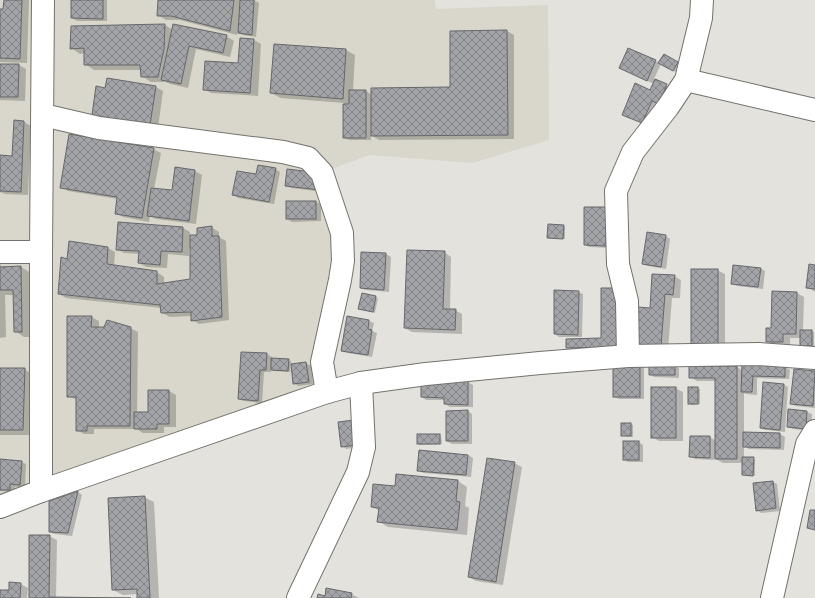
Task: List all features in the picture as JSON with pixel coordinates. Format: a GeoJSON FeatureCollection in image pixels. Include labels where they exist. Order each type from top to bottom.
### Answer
{"type":"FeatureCollection","features":[{"type":"Feature","properties":{"kind":"street"},"geometry":{"type":"LineString","coordinates":[[41,490],[43,0]]}},
{"type":"Feature","properties":{"kind":"street"},"geometry":{"type":"LineString","coordinates":[[628,356],[627,301],[618,264],[616,190],[634,152],[668,107],[686,80],[701,18],[702,0]]}},
{"type":"Feature","properties":{"kind":"street"},"geometry":{"type":"LineString","coordinates":[[686,80],[815,110]]}},
{"type":"Feature","properties":{"kind":"street"},"geometry":{"type":"LineString","coordinates":[[43,115],[99,128],[276,151],[308,158],[322,173],[342,233],[343,261],[322,362],[327,392]]}},
{"type":"Feature","properties":{"kind":"street"},"geometry":{"type":"LineString","coordinates":[[0,252],[41,252]]}},
{"type":"Feature","properties":{"kind":"street"},"geometry":{"type":"LineString","coordinates":[[0,507],[41,490],[327,392],[361,383],[454,371],[628,356],[759,354],[815,358]]}},
{"type":"Feature","properties":{"kind":"street"},"geometry":{"type":"LineString","coordinates":[[298,598],[358,472],[364,447],[361,383]]}},
{"type":"Feature","properties":{"kind":"street"},"geometry":{"type":"LineString","coordinates":[[772,598],[807,444],[815,431]]}},
{"type":"Feature","properties":{"kind":"shaded area"},"geometry":{"type":"Polygon","coordinates":[[[0,0],[435,0],[436,9],[548,5],[549,140],[472,163],[369,155],[322,173],[342,233],[327,392],[0,507],[0,0]]]}},
{"type":"Feature","properties":{"kind":"building"},"geometry":{"type":"Polygon","coordinates":[[[4,0],[22,0],[20,59],[0,58],[0,9],[3,9],[4,0]]]}},
{"type":"Feature","properties":{"kind":"building"},"geometry":{"type":"Polygon","coordinates":[[[71,0],[103,0],[103,19],[71,18],[71,0]]]}},
{"type":"Feature","properties":{"kind":"building"},"geometry":{"type":"Polygon","coordinates":[[[158,0],[234,0],[230,31],[171,16],[157,16],[158,0]]]}},
{"type":"Feature","properties":{"kind":"building"},"geometry":{"type":"Polygon","coordinates":[[[240,0],[254,0],[252,35],[238,33],[240,0]]]}},
{"type":"Feature","properties":{"kind":"building"},"geometry":{"type":"Polygon","coordinates":[[[165,24],[164,49],[158,77],[141,77],[140,65],[84,65],[84,48],[70,49],[71,26],[165,24]]]}},
{"type":"Feature","properties":{"kind":"building"},"geometry":{"type":"Polygon","coordinates":[[[173,24],[227,35],[223,53],[189,46],[181,84],[161,80],[173,24]]]}},
{"type":"Feature","properties":{"kind":"building"},"geometry":{"type":"Polygon","coordinates":[[[507,30],[508,135],[371,136],[371,88],[450,87],[450,31],[507,30]]]}},
{"type":"Feature","properties":{"kind":"building"},"geometry":{"type":"Polygon","coordinates":[[[240,38],[254,39],[250,93],[203,90],[205,61],[238,63],[240,38]]]}},
{"type":"Feature","properties":{"kind":"building"},"geometry":{"type":"Polygon","coordinates":[[[274,44],[346,49],[343,99],[270,93],[274,44]]]}},
{"type":"Feature","properties":{"kind":"building"},"geometry":{"type":"Polygon","coordinates":[[[628,48],[656,60],[647,81],[619,68],[628,48]]]}},
{"type":"Feature","properties":{"kind":"building"},"geometry":{"type":"Polygon","coordinates":[[[664,54],[678,62],[673,71],[658,63],[664,54]]]}},
{"type":"Feature","properties":{"kind":"building"},"geometry":{"type":"Polygon","coordinates":[[[0,64],[19,64],[18,97],[0,97],[0,64]]]}},
{"type":"Feature","properties":{"kind":"building"},"geometry":{"type":"Polygon","coordinates":[[[107,78],[156,86],[150,125],[92,115],[96,86],[105,88],[107,78]]]}},
{"type":"Feature","properties":{"kind":"building"},"geometry":{"type":"Polygon","coordinates":[[[655,79],[667,84],[659,104],[652,101],[642,123],[622,115],[635,83],[650,90],[655,79]]]}},
{"type":"Feature","properties":{"kind":"building"},"geometry":{"type":"Polygon","coordinates":[[[349,90],[366,90],[366,138],[343,138],[343,104],[349,104],[349,90]]]}},
{"type":"Feature","properties":{"kind":"building"},"geometry":{"type":"Polygon","coordinates":[[[14,120],[24,121],[21,192],[0,191],[0,155],[12,156],[14,120]]]}},
{"type":"Feature","properties":{"kind":"building"},"geometry":{"type":"Polygon","coordinates":[[[69,134],[154,148],[142,218],[115,214],[117,197],[60,188],[69,134]]]}},
{"type":"Feature","properties":{"kind":"building"},"geometry":{"type":"Polygon","coordinates":[[[258,165],[276,168],[269,202],[232,195],[237,171],[256,174],[258,165]]]}},
{"type":"Feature","properties":{"kind":"building"},"geometry":{"type":"Polygon","coordinates":[[[175,167],[195,170],[189,221],[147,216],[151,188],[172,190],[175,167]]]}},
{"type":"Feature","properties":{"kind":"building"},"geometry":{"type":"Polygon","coordinates":[[[287,169],[312,172],[320,190],[285,186],[287,169]]]}},
{"type":"Feature","properties":{"kind":"building"},"geometry":{"type":"Polygon","coordinates":[[[286,201],[316,201],[316,219],[286,219],[286,201]]]}},
{"type":"Feature","properties":{"kind":"building"},"geometry":{"type":"Polygon","coordinates":[[[584,207],[606,207],[606,246],[584,245],[584,207]]]}},
{"type":"Feature","properties":{"kind":"building"},"geometry":{"type":"Polygon","coordinates":[[[118,222],[183,227],[182,252],[161,251],[160,265],[138,263],[139,251],[116,250],[118,222]]]}},
{"type":"Feature","properties":{"kind":"building"},"geometry":{"type":"Polygon","coordinates":[[[548,224],[564,225],[563,239],[547,238],[548,224]]]}},
{"type":"Feature","properties":{"kind":"building"},"geometry":{"type":"Polygon","coordinates":[[[212,226],[212,236],[219,236],[222,317],[191,321],[191,312],[161,313],[160,305],[58,294],[61,257],[67,259],[69,241],[108,247],[107,264],[157,271],[157,284],[190,279],[190,235],[197,235],[197,228],[212,226]]]}},
{"type":"Feature","properties":{"kind":"building"},"geometry":{"type":"Polygon","coordinates":[[[647,232],[666,235],[661,267],[642,264],[647,232]]]}},
{"type":"Feature","properties":{"kind":"building"},"geometry":{"type":"Polygon","coordinates":[[[407,250],[445,251],[443,309],[456,309],[455,330],[404,328],[407,250]]]}},
{"type":"Feature","properties":{"kind":"building"},"geometry":{"type":"Polygon","coordinates":[[[361,252],[386,253],[384,290],[360,288],[361,252]]]}},
{"type":"Feature","properties":{"kind":"building"},"geometry":{"type":"Polygon","coordinates":[[[809,264],[815,265],[815,289],[806,288],[809,264]]]}},
{"type":"Feature","properties":{"kind":"building"},"geometry":{"type":"Polygon","coordinates":[[[733,265],[761,268],[758,287],[731,284],[733,265]]]}},
{"type":"Feature","properties":{"kind":"building"},"geometry":{"type":"Polygon","coordinates":[[[21,266],[22,332],[14,332],[13,290],[0,290],[0,267],[21,266]]]}},
{"type":"Feature","properties":{"kind":"building"},"geometry":{"type":"Polygon","coordinates":[[[691,269],[718,269],[718,347],[691,347],[691,269]]]}},
{"type":"Feature","properties":{"kind":"building"},"geometry":{"type":"Polygon","coordinates":[[[652,274],[675,275],[673,295],[665,294],[661,346],[636,345],[638,307],[650,308],[652,274]]]}},
{"type":"Feature","properties":{"kind":"building"},"geometry":{"type":"Polygon","coordinates":[[[601,288],[616,288],[617,347],[566,348],[566,339],[601,338],[601,288]]]}},
{"type":"Feature","properties":{"kind":"building"},"geometry":{"type":"Polygon","coordinates":[[[554,290],[579,291],[578,335],[554,334],[554,290]]]}},
{"type":"Feature","properties":{"kind":"building"},"geometry":{"type":"Polygon","coordinates":[[[772,291],[797,292],[796,334],[783,334],[783,342],[766,342],[766,328],[771,328],[772,291]]]}},
{"type":"Feature","properties":{"kind":"building"},"geometry":{"type":"Polygon","coordinates":[[[362,293],[376,296],[373,312],[358,309],[362,293]]]}},
{"type":"Feature","properties":{"kind":"building"},"geometry":{"type":"Polygon","coordinates":[[[67,316],[92,316],[91,327],[104,327],[107,320],[131,327],[130,426],[87,426],[87,431],[76,431],[76,397],[67,397],[67,316]]]}},
{"type":"Feature","properties":{"kind":"building"},"geometry":{"type":"Polygon","coordinates":[[[347,316],[369,320],[368,329],[372,330],[368,355],[341,351],[347,316]]]}},
{"type":"Feature","properties":{"kind":"building"},"geometry":{"type":"Polygon","coordinates":[[[800,330],[812,330],[812,346],[800,346],[800,330]]]}},
{"type":"Feature","properties":{"kind":"building"},"geometry":{"type":"Polygon","coordinates":[[[241,352],[267,353],[266,370],[260,370],[258,401],[238,399],[241,352]]]}},
{"type":"Feature","properties":{"kind":"building"},"geometry":{"type":"Polygon","coordinates":[[[271,358],[289,359],[288,371],[271,370],[271,358]]]}},
{"type":"Feature","properties":{"kind":"building"},"geometry":{"type":"Polygon","coordinates":[[[306,362],[309,382],[293,384],[291,364],[306,362]]]}},
{"type":"Feature","properties":{"kind":"building"},"geometry":{"type":"Polygon","coordinates":[[[649,363],[675,364],[675,375],[649,375],[649,363]]]}},
{"type":"Feature","properties":{"kind":"building"},"geometry":{"type":"Polygon","coordinates":[[[613,364],[640,364],[640,397],[613,397],[613,364]]]}},
{"type":"Feature","properties":{"kind":"building"},"geometry":{"type":"Polygon","coordinates":[[[742,364],[785,366],[785,377],[753,376],[752,392],[741,392],[742,364]]]}},
{"type":"Feature","properties":{"kind":"building"},"geometry":{"type":"Polygon","coordinates":[[[689,366],[737,366],[737,459],[715,459],[715,378],[689,378],[689,366]]]}},
{"type":"Feature","properties":{"kind":"building"},"geometry":{"type":"Polygon","coordinates":[[[0,368],[25,368],[23,430],[0,430],[0,368]]]}},
{"type":"Feature","properties":{"kind":"building"},"geometry":{"type":"Polygon","coordinates":[[[794,369],[815,371],[813,406],[790,404],[794,369]]]}},
{"type":"Feature","properties":{"kind":"building"},"geometry":{"type":"Polygon","coordinates":[[[421,381],[468,381],[468,405],[444,404],[444,398],[421,397],[421,381]]]}},
{"type":"Feature","properties":{"kind":"building"},"geometry":{"type":"Polygon","coordinates":[[[763,382],[784,384],[780,430],[760,428],[763,382]]]}},
{"type":"Feature","properties":{"kind":"building"},"geometry":{"type":"Polygon","coordinates":[[[651,387],[676,387],[676,438],[651,438],[651,387]]]}},
{"type":"Feature","properties":{"kind":"building"},"geometry":{"type":"Polygon","coordinates":[[[688,387],[698,387],[698,404],[688,404],[688,387]]]}},
{"type":"Feature","properties":{"kind":"building"},"geometry":{"type":"Polygon","coordinates":[[[148,390],[169,390],[169,424],[157,424],[157,429],[134,429],[134,412],[148,412],[148,390]]]}},
{"type":"Feature","properties":{"kind":"building"},"geometry":{"type":"Polygon","coordinates":[[[788,409],[807,411],[806,429],[787,427],[788,409]]]}},
{"type":"Feature","properties":{"kind":"building"},"geometry":{"type":"Polygon","coordinates":[[[468,410],[468,441],[446,441],[446,411],[468,410]]]}},
{"type":"Feature","properties":{"kind":"building"},"geometry":{"type":"Polygon","coordinates":[[[354,420],[357,445],[341,447],[338,422],[354,420]]]}},
{"type":"Feature","properties":{"kind":"building"},"geometry":{"type":"Polygon","coordinates":[[[621,423],[631,423],[631,436],[621,436],[621,423]]]}},
{"type":"Feature","properties":{"kind":"building"},"geometry":{"type":"Polygon","coordinates":[[[743,432],[780,433],[780,448],[743,447],[743,432]]]}},
{"type":"Feature","properties":{"kind":"building"},"geometry":{"type":"Polygon","coordinates":[[[417,434],[440,434],[440,444],[417,444],[417,434]]]}},
{"type":"Feature","properties":{"kind":"building"},"geometry":{"type":"Polygon","coordinates":[[[690,436],[710,436],[710,458],[689,457],[690,436]]]}},
{"type":"Feature","properties":{"kind":"building"},"geometry":{"type":"Polygon","coordinates":[[[623,441],[639,441],[639,460],[623,460],[623,441]]]}},
{"type":"Feature","properties":{"kind":"building"},"geometry":{"type":"Polygon","coordinates":[[[419,450],[468,455],[466,475],[417,471],[419,450]]]}},
{"type":"Feature","properties":{"kind":"building"},"geometry":{"type":"Polygon","coordinates":[[[742,457],[754,457],[753,476],[742,475],[742,457]]]}},
{"type":"Feature","properties":{"kind":"building"},"geometry":{"type":"Polygon","coordinates":[[[487,458],[515,462],[496,582],[468,577],[487,458]]]}},
{"type":"Feature","properties":{"kind":"building"},"geometry":{"type":"Polygon","coordinates":[[[0,459],[22,461],[20,485],[10,484],[10,490],[0,490],[0,459]]]}},
{"type":"Feature","properties":{"kind":"building"},"geometry":{"type":"Polygon","coordinates":[[[396,474],[458,480],[456,501],[460,502],[457,530],[377,522],[379,508],[371,507],[373,484],[395,486],[396,474]]]}},
{"type":"Feature","properties":{"kind":"building"},"geometry":{"type":"Polygon","coordinates":[[[773,481],[776,508],[756,511],[753,483],[773,481]]]}},
{"type":"Feature","properties":{"kind":"building"},"geometry":{"type":"Polygon","coordinates":[[[78,491],[68,533],[49,532],[49,501],[78,491]]]}},
{"type":"Feature","properties":{"kind":"building"},"geometry":{"type":"Polygon","coordinates":[[[145,496],[150,598],[137,598],[137,589],[112,590],[108,498],[145,496]]]}},
{"type":"Feature","properties":{"kind":"building"},"geometry":{"type":"Polygon","coordinates":[[[810,510],[815,510],[815,530],[807,528],[810,510]]]}},
{"type":"Feature","properties":{"kind":"building"},"geometry":{"type":"Polygon","coordinates":[[[29,535],[50,535],[49,597],[131,598],[29,598],[29,535]]]}},
{"type":"Feature","properties":{"kind":"building"},"geometry":{"type":"Polygon","coordinates":[[[9,582],[21,583],[20,598],[0,598],[0,590],[9,590],[9,582]]]}},
{"type":"Feature","properties":{"kind":"building"},"geometry":{"type":"Polygon","coordinates":[[[326,588],[352,593],[351,598],[317,598],[318,594],[325,596],[326,588]]]}}]}
